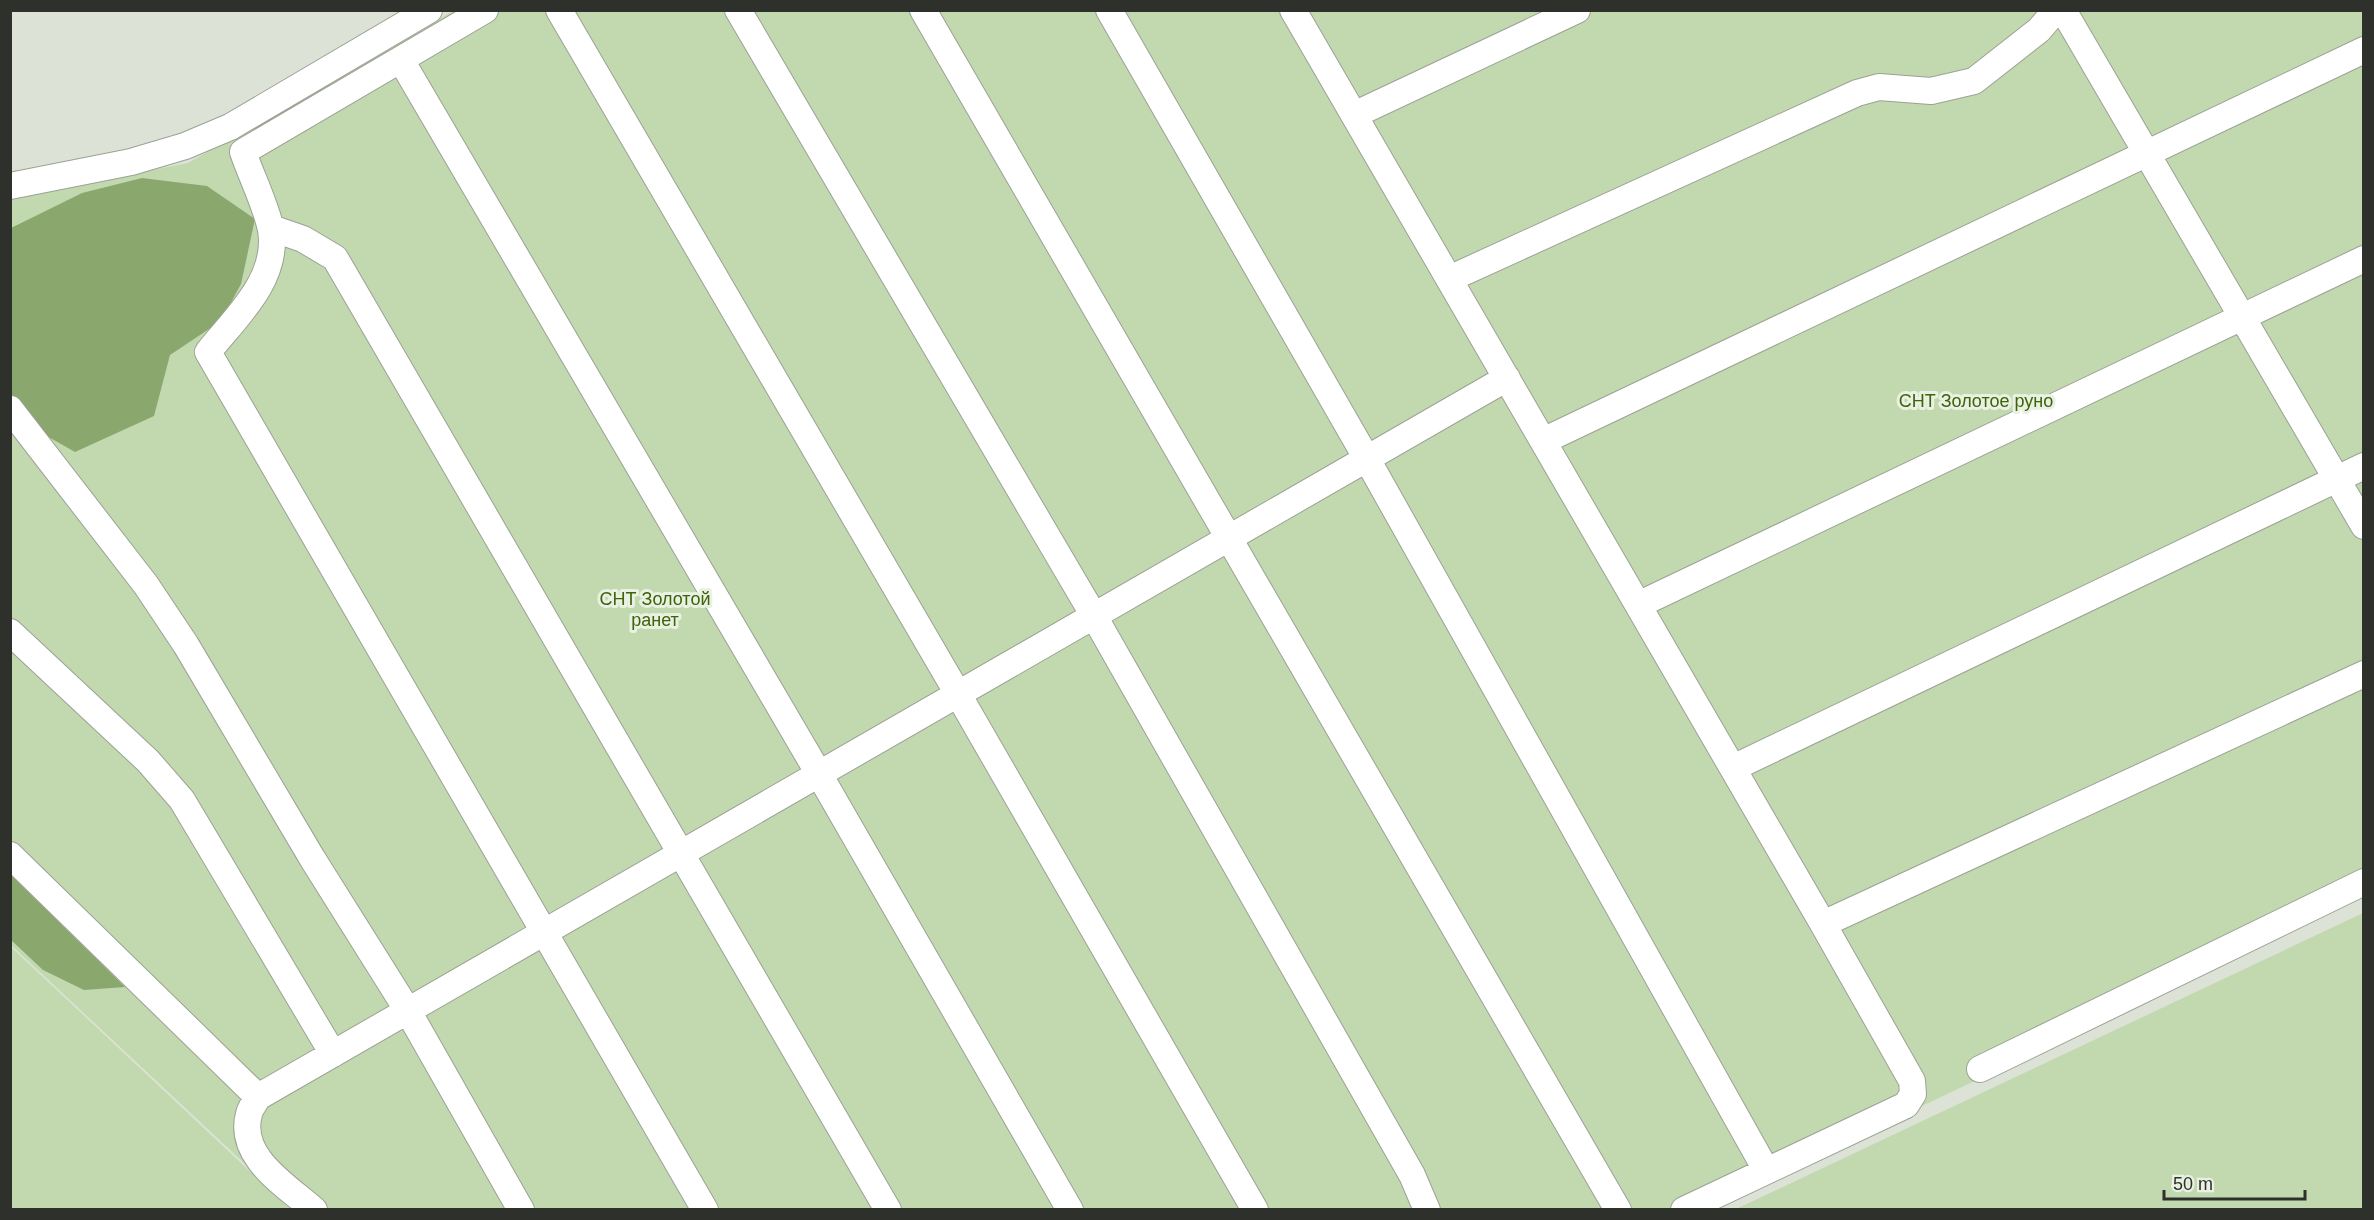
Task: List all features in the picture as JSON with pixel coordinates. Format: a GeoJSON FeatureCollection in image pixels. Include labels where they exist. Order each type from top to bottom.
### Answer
{"type":"FeatureCollection","features":[{"type":"Feature","properties":{"kind":"street"},"geometry":{"type":"LineString","coordinates":[[10,186],[131,162],[185,146],[230,127],[429,10]]}},
{"type":"Feature","properties":{"kind":"street"},"geometry":{"type":"LineString","coordinates":[[485,10],[243,152],[270,228],[272,252],[264,279],[208,352],[705,1209]]}},
{"type":"Feature","properties":{"kind":"street"},"geometry":{"type":"LineString","coordinates":[[559,10],[1255,1209]]}},
{"type":"Feature","properties":{"kind":"street"},"geometry":{"type":"LineString","coordinates":[[738,10],[1094,616],[1412,1175],[1427,1209]]}},
{"type":"Feature","properties":{"kind":"street"},"geometry":{"type":"LineString","coordinates":[[922,10],[1618,1209]]}},
{"type":"Feature","properties":{"kind":"street"},"geometry":{"type":"LineString","coordinates":[[1109,10],[1367,459],[1766,1170]]}},
{"type":"Feature","properties":{"kind":"street"},"geometry":{"type":"LineString","coordinates":[[1293,10],[1912,1081],[1912,1094],[1906,1105],[1684,1209]]}},
{"type":"Feature","properties":{"kind":"street"},"geometry":{"type":"LineString","coordinates":[[1354,115],[1577,10]]}},
{"type":"Feature","properties":{"kind":"street"},"geometry":{"type":"LineString","coordinates":[[1449,279],[1857,93],[1879,87],[1931,91],[1974,81],[2039,30],[2056,10]]}},
{"type":"Feature","properties":{"kind":"street"},"geometry":{"type":"LineString","coordinates":[[2063,10],[2364,526]]}},
{"type":"Feature","properties":{"kind":"street"},"geometry":{"type":"LineString","coordinates":[[1543,441],[2364,50]]}},
{"type":"Feature","properties":{"kind":"street"},"geometry":{"type":"LineString","coordinates":[[401,60],[819,774],[1070,1209]]}},
{"type":"Feature","properties":{"kind":"street"},"geometry":{"type":"LineString","coordinates":[[270,228],[303,239],[335,258],[888,1209]]}},
{"type":"Feature","properties":{"kind":"street"},"geometry":{"type":"LineString","coordinates":[[1638,605],[2364,259]]}},
{"type":"Feature","properties":{"kind":"street"},"geometry":{"type":"LineString","coordinates":[[315,1209],[262,1164],[250,1147],[247,1131],[249,1113],[258,1097],[1507,378]]}},
{"type":"Feature","properties":{"kind":"street"},"geometry":{"type":"LineString","coordinates":[[10,410],[146,585],[186,645],[312,858],[408,1011],[521,1209]]}},
{"type":"Feature","properties":{"kind":"street"},"geometry":{"type":"LineString","coordinates":[[1733,768],[2364,466]]}},
{"type":"Feature","properties":{"kind":"street"},"geometry":{"type":"LineString","coordinates":[[10,632],[148,761],[182,800],[333,1054]]}},
{"type":"Feature","properties":{"kind":"street"},"geometry":{"type":"LineString","coordinates":[[1823,924],[2364,674]]}},
{"type":"Feature","properties":{"kind":"street"},"geometry":{"type":"LineString","coordinates":[[10,855],[258,1097]]}},
{"type":"Feature","properties":{"kind":"street"},"geometry":{"type":"LineString","coordinates":[[1980,1070],[2364,882]]}},
{"type":"Feature","properties":{"kind":"green space","name":"СНТ Золотой ранет"},"geometry":{"type":"Polygon","coordinates":[[[453,11],[2363,11],[2363,895],[1707,1209],[293,1209],[11,945],[10,198],[188,163],[453,11]]]}},
{"type":"Feature","properties":{"kind":"green space"},"geometry":{"type":"Polygon","coordinates":[[[142,178],[207,186],[255,219],[241,284],[221,321],[170,355],[154,416],[75,452],[38,431],[11,398],[11,228],[82,193],[142,178]]]}},
{"type":"Feature","properties":{"kind":"green space"},"geometry":{"type":"Polygon","coordinates":[[[10,875],[125,987],[84,990],[43,970],[11,940],[10,875]]]}},
{"type":"Feature","properties":{"kind":"green space"},"geometry":{"type":"Polygon","coordinates":[[[2363,913],[2363,1209],[1736,1209],[2363,913]]]}},
{"type":"Feature","properties":{"kind":"green space"},"geometry":{"type":"Polygon","coordinates":[[[11,947],[290,1209],[11,1209],[11,947]]]}},
{"type":"Feature","properties":{"kind":"park label","name":"СНТ Золотое руно"},"geometry":{"type":"Point","coordinates":[1976,401]}}]}
